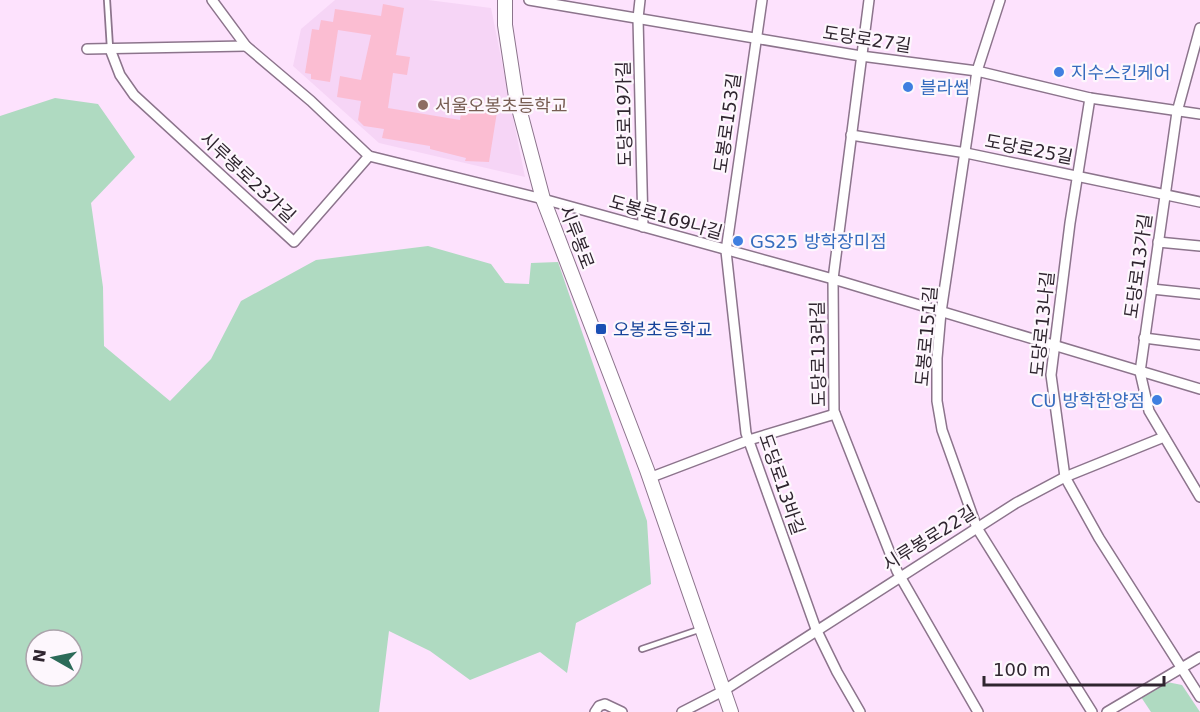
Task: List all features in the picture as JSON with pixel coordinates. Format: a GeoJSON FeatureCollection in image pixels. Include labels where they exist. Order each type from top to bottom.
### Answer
{"type":"FeatureCollection","features":[{"type":"Feature","properties":{"kind":"street","name":"도봉로169나길"},"geometry":{"type":"LineString","coordinates":[[212,0],[246,45],[311,101],[369,156],[543,199],[833,279],[1200,389]]}},
{"type":"Feature","properties":{"kind":"street","name":"시루봉로"},"geometry":{"type":"LineString","coordinates":[[504,0],[505,25],[516,97],[543,199],[649,478],[730,712]]}},
{"type":"Feature","properties":{"kind":"street","name":"도당로27길"},"geometry":{"type":"LineString","coordinates":[[529,0],[861,56],[977,71],[1090,98],[1200,114]]}},
{"type":"Feature","properties":{"kind":"street","name":"도당로19가길"},"geometry":{"type":"LineString","coordinates":[[640,0],[638,18],[643,226]]}},
{"type":"Feature","properties":{"kind":"street","name":"도봉로153길"},"geometry":{"type":"LineString","coordinates":[[726,251],[762,0]]}},
{"type":"Feature","properties":{"kind":"street","name":"도당로13라길"},"geometry":{"type":"LineString","coordinates":[[870,0],[833,279],[835,414],[899,575],[978,712]]}},
{"type":"Feature","properties":{"kind":"street","name":"도봉로151길"},"geometry":{"type":"LineString","coordinates":[[1000,0],[977,71],[941,312],[937,358],[937,401],[942,430],[977,528],[1092,712]]}},
{"type":"Feature","properties":{"kind":"street","name":"도당로13가길"},"geometry":{"type":"LineString","coordinates":[[1200,28],[1177,112],[1140,372],[1149,411],[1200,497]]}},
{"type":"Feature","properties":{"kind":"street"},"geometry":{"type":"LineString","coordinates":[[87,49],[246,45]]}},
{"type":"Feature","properties":{"kind":"street","name":"시루봉로23가길"},"geometry":{"type":"LineString","coordinates":[[110,49],[120,75],[134,95],[294,242],[369,156]]}},
{"type":"Feature","properties":{"kind":"street","name":"도당로13나길"},"geometry":{"type":"LineString","coordinates":[[1090,98],[1051,375],[1065,477],[1099,538],[1200,697]]}},
{"type":"Feature","properties":{"kind":"street","name":"도당로25길"},"geometry":{"type":"LineString","coordinates":[[851,135],[966,153],[1078,175],[1165,196],[1200,201]]}},
{"type":"Feature","properties":{"kind":"street"},"geometry":{"type":"LineString","coordinates":[[1158,242],[1200,246]]}},
{"type":"Feature","properties":{"kind":"street","name":"도당로13바길"},"geometry":{"type":"LineString","coordinates":[[726,251],[749,440],[816,629],[860,712]]}},
{"type":"Feature","properties":{"kind":"street"},"geometry":{"type":"LineString","coordinates":[[1152,289],[1200,294]]}},
{"type":"Feature","properties":{"kind":"street"},"geometry":{"type":"LineString","coordinates":[[1144,338],[1200,345]]}},
{"type":"Feature","properties":{"kind":"street"},"geometry":{"type":"LineString","coordinates":[[649,478],[749,440],[835,414]]}},
{"type":"Feature","properties":{"kind":"street","name":"시루봉로22길"},"geometry":{"type":"LineString","coordinates":[[723,690],[899,575],[1016,503],[1065,477],[1164,437]]}},
{"type":"Feature","properties":{"kind":"street"},"geometry":{"type":"LineString","coordinates":[[1107,712],[1200,657]]}},
{"type":"Feature","properties":{"kind":"street"},"geometry":{"type":"LineString","coordinates":[[682,712],[723,690]]}},
{"type":"Feature","properties":{"kind":"street"},"geometry":{"type":"LineString","coordinates":[[595,712],[598,705],[605,704],[622,712]]}},
{"type":"Feature","properties":{"kind":"lane"},"geometry":{"type":"LineString","coordinates":[[107,0],[110,49]]}},
{"type":"Feature","properties":{"kind":"lane"},"geometry":{"type":"LineString","coordinates":[[642,649],[701,629]]}},
{"type":"Feature","properties":{"kind":"shaded area","name":"서울오봉초등학교"},"geometry":{"type":"Polygon","coordinates":[[[335,0],[428,0],[491,8],[525,177],[379,143],[293,66],[301,29],[335,0]]]}},
{"type":"Feature","properties":{"kind":"green space"},"geometry":{"type":"Polygon","coordinates":[[[55,98],[98,104],[135,157],[91,203],[103,287],[104,346],[170,401],[211,359],[241,301],[316,260],[428,246],[491,264],[505,283],[529,284],[531,263],[558,262],[647,521],[651,584],[576,623],[567,673],[540,652],[470,680],[430,651],[389,631],[379,712],[0,712],[0,116],[55,98]]]}},
{"type":"Feature","properties":{"kind":"green space"},"geometry":{"type":"Polygon","coordinates":[[[1167,682],[1182,685],[1200,712],[1151,712],[1141,697],[1167,682]]]}},
{"type":"Feature","properties":{"kind":"building"},"geometry":{"type":"Polygon","coordinates":[[[383,4],[404,8],[396,55],[410,57],[407,75],[393,73],[388,108],[460,120],[462,106],[497,112],[489,162],[465,161],[466,158],[430,149],[430,146],[382,138],[384,129],[364,126],[358,120],[361,101],[337,97],[340,76],[361,80],[371,35],[338,30],[330,82],[311,79],[311,74],[305,73],[312,29],[319,30],[321,20],[333,22],[335,9],[381,16],[383,4]]]}},
{"type":"Feature","properties":{"kind":"place","name":"지수스킨케어"},"geometry":{"type":"Point","coordinates":[1059,72]}},
{"type":"Feature","properties":{"kind":"place","name":"블라썸"},"geometry":{"type":"Point","coordinates":[908,87]}},
{"type":"Feature","properties":{"kind":"place","name":"서울오봉초등학교"},"geometry":{"type":"Point","coordinates":[423,105]}},
{"type":"Feature","properties":{"kind":"place","name":"GS25 방학장미점"},"geometry":{"type":"Point","coordinates":[738,241]}},
{"type":"Feature","properties":{"kind":"place","name":"오봉초등학교"},"geometry":{"type":"Point","coordinates":[601,329]}},
{"type":"Feature","properties":{"kind":"place","name":"CU 방학한양점"},"geometry":{"type":"Point","coordinates":[1157,400]}}]}
